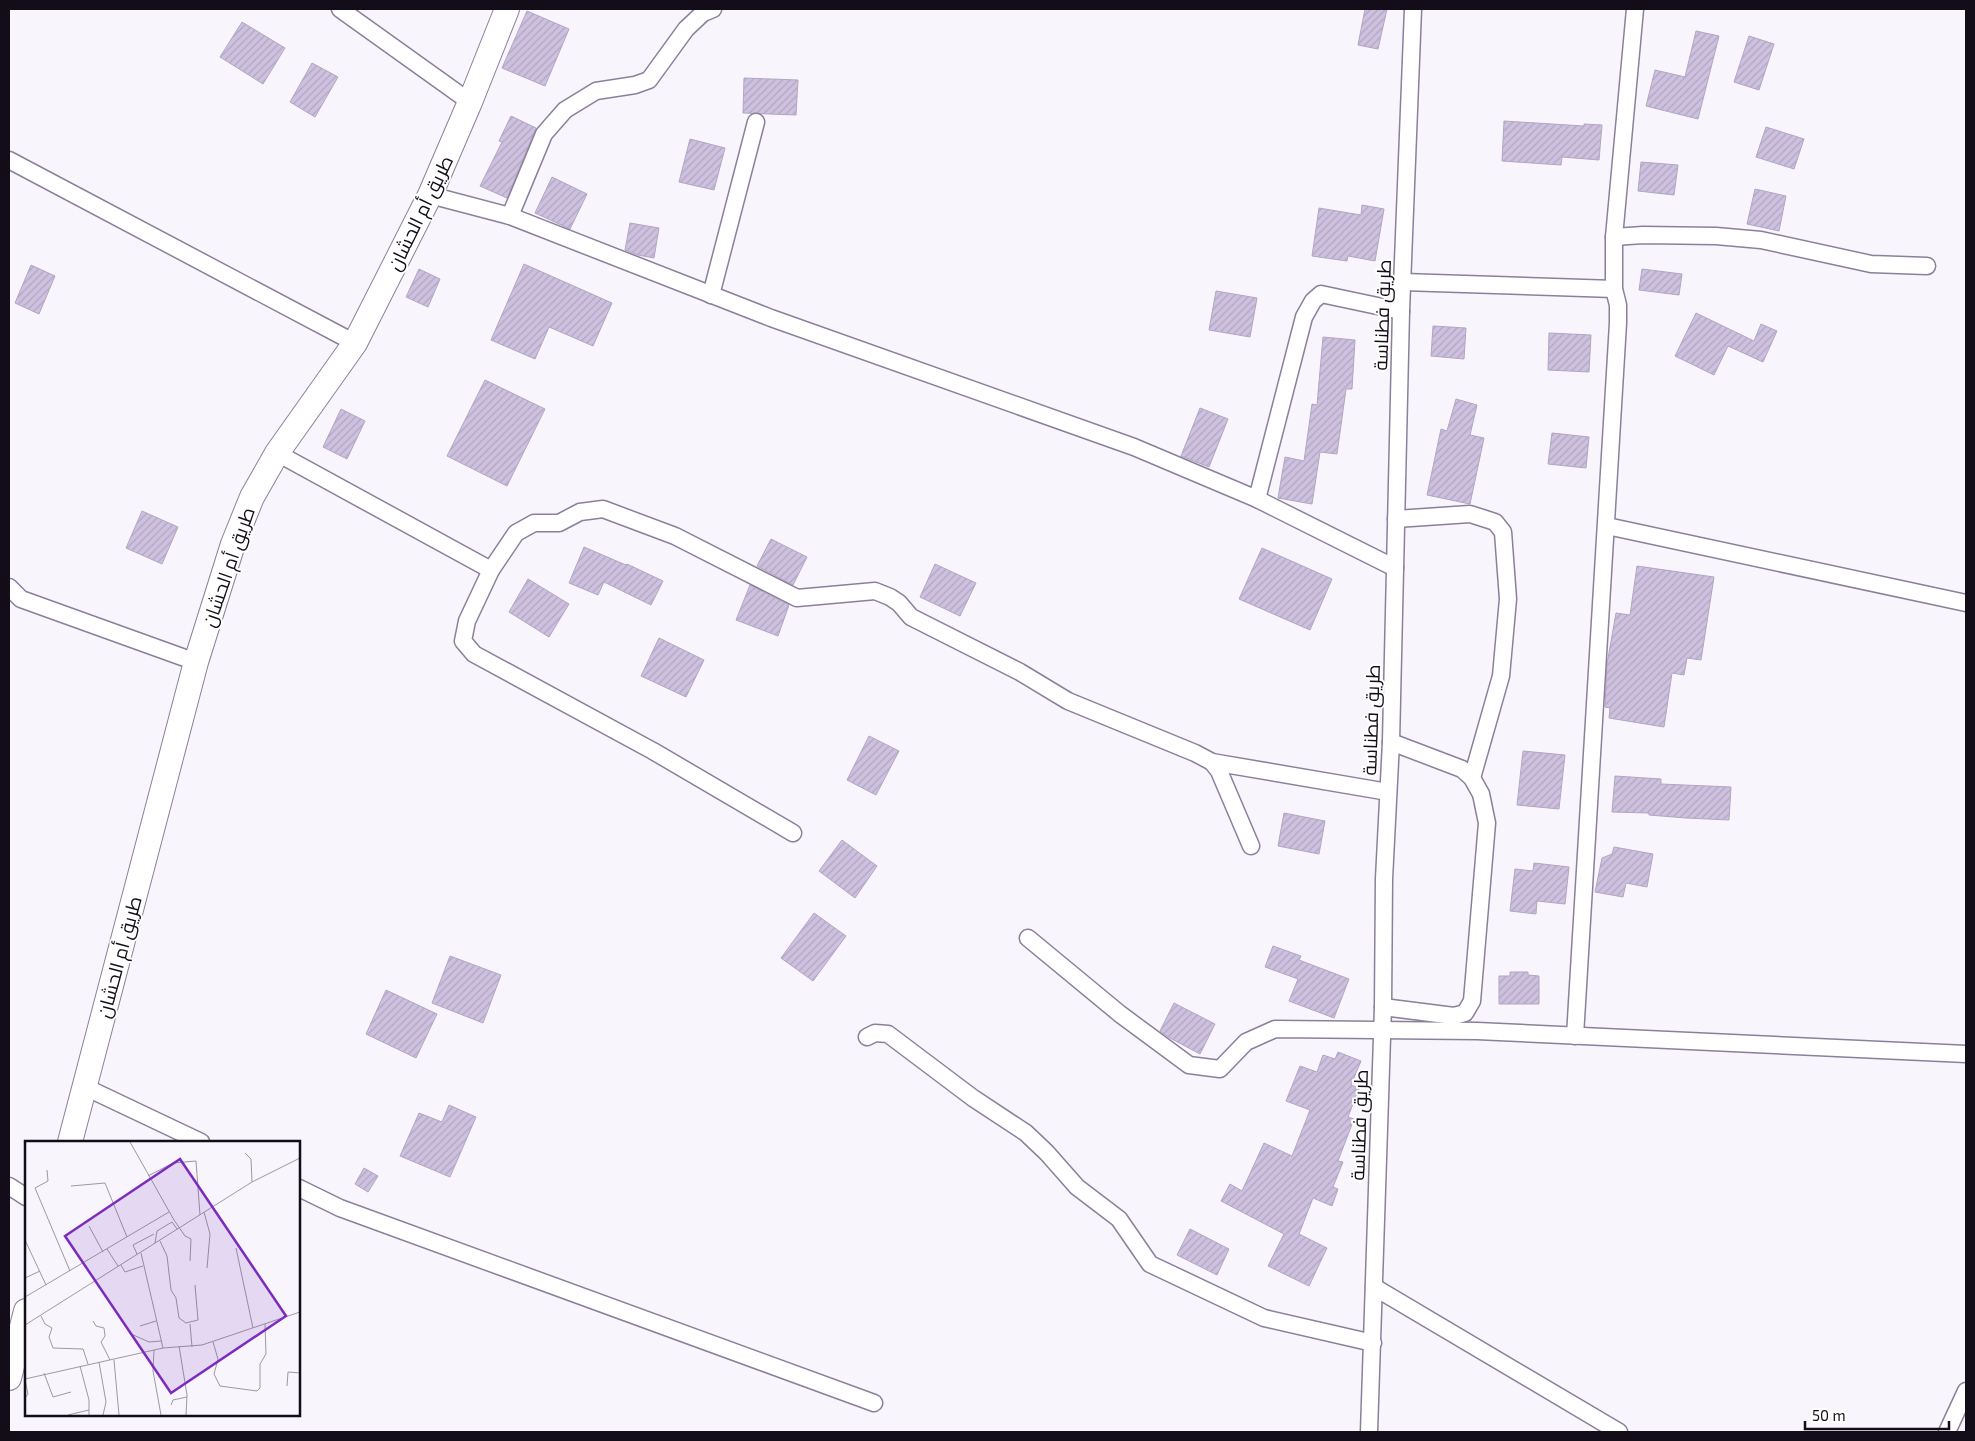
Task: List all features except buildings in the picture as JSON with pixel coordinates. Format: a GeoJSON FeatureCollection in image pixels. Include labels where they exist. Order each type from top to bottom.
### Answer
{"type":"FeatureCollection","features":[{"type":"Feature","properties":{"kind":"street"},"geometry":{"type":"LineString","coordinates":[[340,9],[470,102]]}},
{"type":"Feature","properties":{"kind":"street","name":"طريق أم الحشان"},"geometry":{"type":"LineString","coordinates":[[70,1141],[196,662],[232,544],[252,497],[277,453],[355,343],[430,195],[507,9]]}},
{"type":"Feature","properties":{"kind":"street"},"geometry":{"type":"LineString","coordinates":[[510,216],[544,134],[565,110],[596,91],[635,85],[649,80],[686,29],[703,13],[713,9]]}},
{"type":"Feature","properties":{"kind":"street","name":"طريق فطناسة"},"geometry":{"type":"LineString","coordinates":[[1369,1432],[1383,1007],[1384,879],[1391,742],[1401,311],[1413,9]]}},
{"type":"Feature","properties":{"kind":"street"},"geometry":{"type":"LineString","coordinates":[[1575,1036],[1618,323],[1618,305],[1614,289],[1614,237],[1635,9]]}},
{"type":"Feature","properties":{"kind":"street"},"geometry":{"type":"LineString","coordinates":[[711,295],[756,122]]}},
{"type":"Feature","properties":{"kind":"street"},"geometry":{"type":"LineString","coordinates":[[9,160],[355,343]]}},
{"type":"Feature","properties":{"kind":"street"},"geometry":{"type":"LineString","coordinates":[[430,195],[510,216],[790,325],[1134,448],[1257,500],[1395,568]]}},
{"type":"Feature","properties":{"kind":"street"},"geometry":{"type":"LineString","coordinates":[[1614,237],[1661,235],[1716,236],[1761,240],[1871,264],[1927,266]]}},
{"type":"Feature","properties":{"kind":"street"},"geometry":{"type":"LineString","coordinates":[[1403,282],[1614,289]]}},
{"type":"Feature","properties":{"kind":"street"},"geometry":{"type":"LineString","coordinates":[[1257,500],[1304,317],[1313,301],[1321,294],[1401,311]]}},
{"type":"Feature","properties":{"kind":"street"},"geometry":{"type":"LineString","coordinates":[[277,453],[490,570]]}},
{"type":"Feature","properties":{"kind":"street"},"geometry":{"type":"LineString","coordinates":[[793,834],[652,750],[474,654],[463,641],[467,621],[490,570],[516,533],[534,523],[558,523],[580,512],[603,509],[675,536],[797,598],[859,591],[875,591],[890,597],[899,603],[911,617],[1020,672],[1068,701],[1195,753],[1212,762],[1388,792]]}},
{"type":"Feature","properties":{"kind":"street"},"geometry":{"type":"LineString","coordinates":[[1396,519],[1470,514],[1495,522],[1503,532],[1508,600],[1501,676],[1472,778]]}},
{"type":"Feature","properties":{"kind":"street"},"geometry":{"type":"LineString","coordinates":[[1607,526],[1966,603]]}},
{"type":"Feature","properties":{"kind":"street"},"geometry":{"type":"LineString","coordinates":[[9,587],[21,599],[196,662]]}},
{"type":"Feature","properties":{"kind":"street"},"geometry":{"type":"LineString","coordinates":[[1383,1007],[1454,1016],[1465,1013],[1472,1001],[1488,823],[1481,794],[1472,778],[1462,769],[1391,742]]}},
{"type":"Feature","properties":{"kind":"street"},"geometry":{"type":"LineString","coordinates":[[1212,762],[1219,771],[1250,846]]}},
{"type":"Feature","properties":{"kind":"street"},"geometry":{"type":"LineString","coordinates":[[1028,938],[1120,1014],[1189,1065],[1220,1069],[1246,1042],[1275,1029],[1477,1031],[1966,1054]]}},
{"type":"Feature","properties":{"kind":"street"},"geometry":{"type":"LineString","coordinates":[[867,1038],[875,1032],[888,1034],[973,1098],[1026,1133],[1077,1187],[1118,1219],[1150,1264],[1264,1318],[1372,1343]]}},
{"type":"Feature","properties":{"kind":"street"},"geometry":{"type":"LineString","coordinates":[[85,1087],[200,1141]]}},
{"type":"Feature","properties":{"kind":"street"},"geometry":{"type":"LineString","coordinates":[[9,1186],[25,1196]]}},
{"type":"Feature","properties":{"kind":"street"},"geometry":{"type":"LineString","coordinates":[[300,1188],[340,1208],[874,1403]]}},
{"type":"Feature","properties":{"kind":"street"},"geometry":{"type":"LineString","coordinates":[[1374,1287],[1619,1432]]}},
{"type":"Feature","properties":{"kind":"street"},"geometry":{"type":"LineString","coordinates":[[9,1378],[25,1315]]}},
{"type":"Feature","properties":{"kind":"street"},"geometry":{"type":"LineString","coordinates":[[1947,1432],[1966,1390]]}}]}
